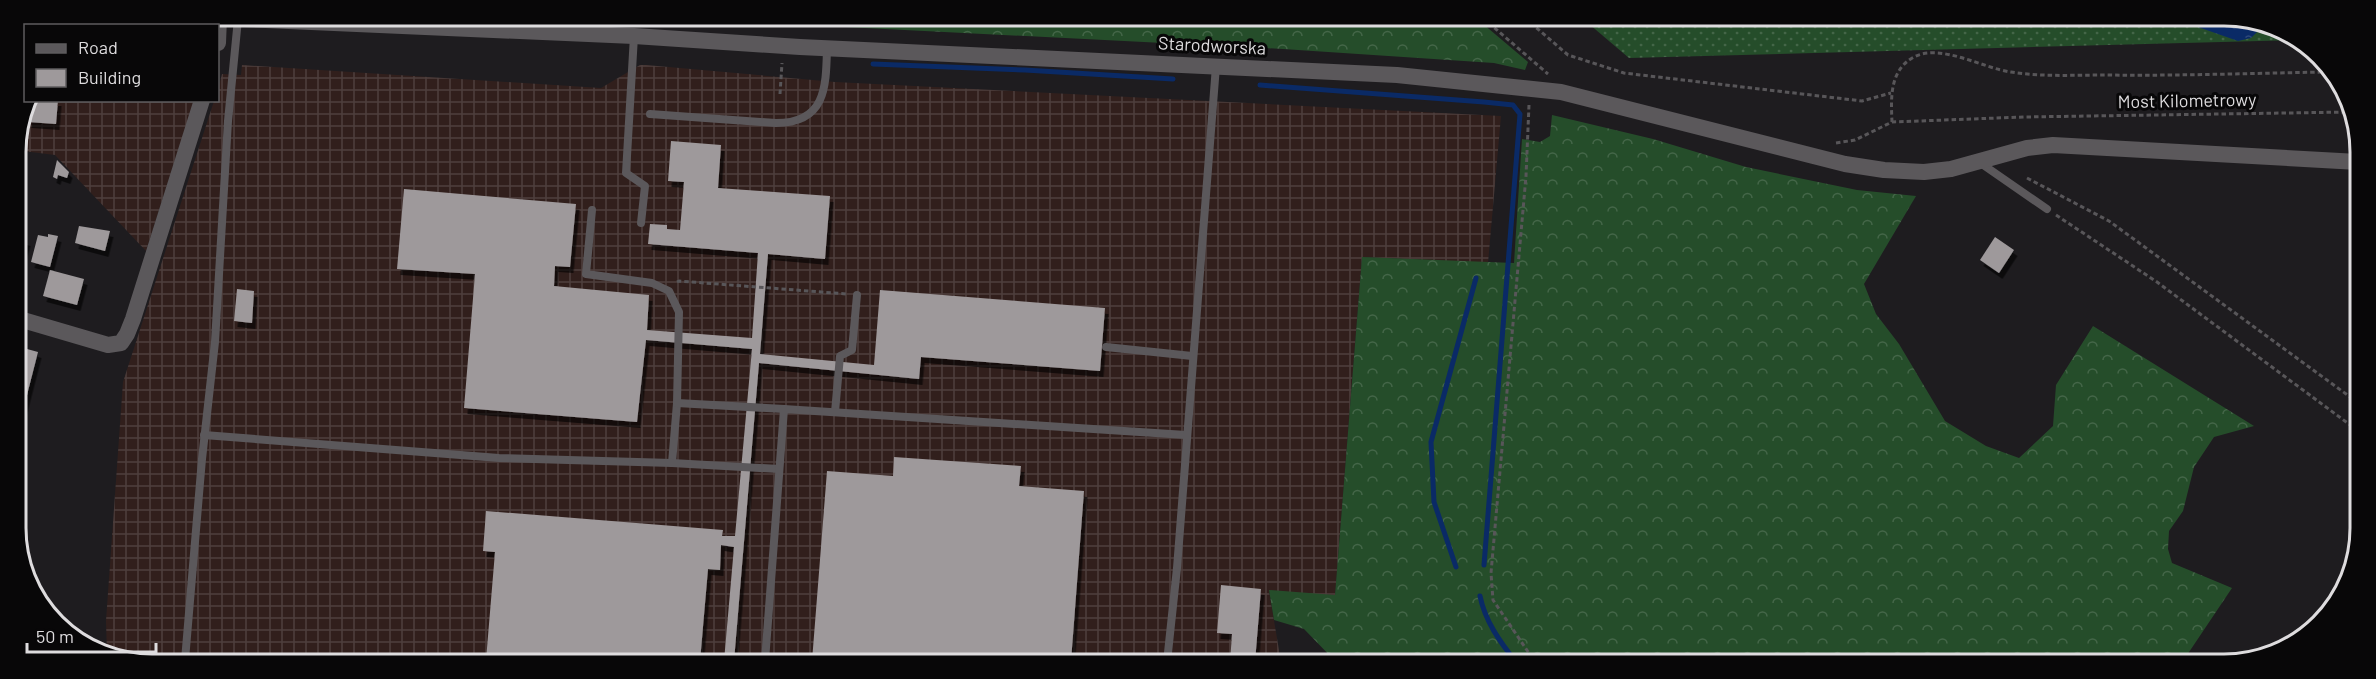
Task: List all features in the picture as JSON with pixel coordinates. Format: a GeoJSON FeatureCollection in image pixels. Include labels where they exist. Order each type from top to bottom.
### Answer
{"type":"FeatureCollection","features":[{"type":"Feature","properties":{"kind":"street","name":"Starodworska"},"geometry":{"type":"LineString","coordinates":[[401,26],[1397,75],[1561,92],[1817,157],[1884,170],[1924,172],[1951,169],[2027,148],[2053,145],[2350,162]]}},
{"type":"Feature","properties":{"kind":"street"},"geometry":{"type":"LineString","coordinates":[[26,321],[108,345],[121,343],[128,334],[201,102]]}},
{"type":"Feature","properties":{"kind":"lane"},"geometry":{"type":"LineString","coordinates":[[186,654],[204,435],[215,342],[228,121],[237,26]]}},
{"type":"Feature","properties":{"kind":"lane"},"geometry":{"type":"LineString","coordinates":[[634,36],[626,173],[645,186],[641,223]]}},
{"type":"Feature","properties":{"kind":"lane"},"geometry":{"type":"LineString","coordinates":[[650,114],[791,123],[804,118],[820,102],[825,92],[827,48]]}},
{"type":"Feature","properties":{"kind":"lane"},"geometry":{"type":"LineString","coordinates":[[1168,654],[1177,568],[1216,66]]}},
{"type":"Feature","properties":{"kind":"lane"},"geometry":{"type":"LineString","coordinates":[[1980,162],[2047,209]]}},
{"type":"Feature","properties":{"kind":"lane"},"geometry":{"type":"LineString","coordinates":[[592,210],[586,274],[652,283],[669,291],[679,312],[677,403],[672,463]]}},
{"type":"Feature","properties":{"kind":"lane"},"geometry":{"type":"LineString","coordinates":[[835,412],[840,356],[852,350],[857,294]]}},
{"type":"Feature","properties":{"kind":"lane"},"geometry":{"type":"LineString","coordinates":[[1106,347],[1192,356]]}},
{"type":"Feature","properties":{"kind":"lane"},"geometry":{"type":"LineString","coordinates":[[677,403],[1186,435]]}},
{"type":"Feature","properties":{"kind":"lane"},"geometry":{"type":"LineString","coordinates":[[766,654],[784,409]]}},
{"type":"Feature","properties":{"kind":"lane"},"geometry":{"type":"LineString","coordinates":[[204,435],[500,458],[779,469]]}},
{"type":"Feature","properties":{"kind":"path"},"geometry":{"type":"LineString","coordinates":[[1492,26],[1553,79],[1561,92]]}},
{"type":"Feature","properties":{"kind":"path"},"geometry":{"type":"LineString","coordinates":[[1534,26],[1568,55],[1624,73],[1862,101],[1891,93]]}},
{"type":"Feature","properties":{"kind":"path"},"geometry":{"type":"LineString","coordinates":[[1817,157],[1820,146],[1855,140],[1892,122],[1891,93],[1895,79],[1904,64],[1914,57],[1928,53],[1941,52],[2011,72],[2057,74],[2322,72]]}},
{"type":"Feature","properties":{"kind":"path"},"geometry":{"type":"LineString","coordinates":[[780,94],[781,72]]}},
{"type":"Feature","properties":{"kind":"path"},"geometry":{"type":"LineString","coordinates":[[1529,89],[1526,176],[1500,495],[1491,573],[1493,600],[1529,653]]}},
{"type":"Feature","properties":{"kind":"path","name":"Most Kilometrowy"},"geometry":{"type":"LineString","coordinates":[[1892,122],[2024,117],[2344,112]]}},
{"type":"Feature","properties":{"kind":"path"},"geometry":{"type":"LineString","coordinates":[[2019,173],[2109,221],[2350,397]]}},
{"type":"Feature","properties":{"kind":"path"},"geometry":{"type":"LineString","coordinates":[[2047,209],[2157,282],[2350,425]]}},
{"type":"Feature","properties":{"kind":"path"},"geometry":{"type":"LineString","coordinates":[[669,291],[679,280],[857,294]]}},
{"type":"Feature","properties":{"kind":"shaded area"},"geometry":{"type":"Polygon","coordinates":[[[242,65],[601,88],[640,65],[646,65],[835,82],[1501,116],[1488,263],[1362,257],[1335,596],[1269,591],[1280,653],[151,654],[119,649],[107,645],[106,621],[123,382],[214,102],[219,102],[222,74],[241,75],[242,65]]]}},
{"type":"Feature","properties":{"kind":"shaded area"},"geometry":{"type":"Polygon","coordinates":[[[35,102],[194,102],[146,251],[55,155],[26,151],[30,119],[35,102]]]}},
{"type":"Feature","properties":{"kind":"green space"},"geometry":{"type":"Polygon","coordinates":[[[824,26],[1485,26],[1528,62],[1525,70],[1494,63],[1283,49],[824,26]]]}},
{"type":"Feature","properties":{"kind":"green space"},"geometry":{"type":"Polygon","coordinates":[[[1591,26],[2225,26],[2257,30],[2284,40],[1629,58],[1591,26]]]}},
{"type":"Feature","properties":{"kind":"green space"},"geometry":{"type":"Polygon","coordinates":[[[1552,115],[1653,139],[1746,167],[1857,190],[1916,196],[1864,284],[1876,314],[1899,344],[1945,421],[1986,446],[2019,458],[2053,426],[2056,385],[2093,326],[2254,426],[2214,437],[2194,467],[2183,511],[2169,531],[2168,549],[2172,563],[2232,588],[2188,653],[1328,653],[1304,629],[1274,620],[1269,590],[1335,595],[1362,257],[1514,263],[1522,139],[1540,142],[1550,136],[1552,115]]]}},
{"type":"Feature","properties":{"kind":"water"},"geometry":{"type":"Polygon","coordinates":[[[2195,26],[2241,27],[2259,30],[2251,38],[2238,41],[2195,26]]]}},
{"type":"Feature","properties":{"kind":"building"},"geometry":{"type":"Polygon","coordinates":[[[35,102],[58,102],[56,124],[29,122],[35,102]]]}},
{"type":"Feature","properties":{"kind":"building"},"geometry":{"type":"Polygon","coordinates":[[[671,141],[721,145],[718,188],[830,196],[825,259],[768,254],[760,354],[874,365],[880,290],[1105,308],[1100,371],[921,357],[919,379],[759,363],[735,654],[725,654],[734,547],[721,545],[720,570],[708,569],[701,654],[487,654],[495,552],[483,551],[486,511],[723,530],[722,536],[735,536],[752,349],[646,340],[637,422],[464,408],[475,274],[397,269],[404,189],[576,204],[570,267],[555,266],[554,286],[649,295],[647,330],[752,338],[758,253],[648,244],[650,224],[667,225],[667,229],[680,230],[684,182],[668,181],[671,141]]]}},
{"type":"Feature","properties":{"kind":"building"},"geometry":{"type":"Polygon","coordinates":[[[57,160],[69,172],[67,178],[58,175],[57,179],[53,177],[57,160]]]}},
{"type":"Feature","properties":{"kind":"building"},"geometry":{"type":"Polygon","coordinates":[[[79,226],[110,231],[105,251],[75,243],[79,226]]]}},
{"type":"Feature","properties":{"kind":"building"},"geometry":{"type":"Polygon","coordinates":[[[48,234],[58,236],[50,267],[31,262],[38,235],[48,237],[48,234]]]}},
{"type":"Feature","properties":{"kind":"building"},"geometry":{"type":"Polygon","coordinates":[[[1995,237],[2014,250],[1999,273],[1980,260],[1995,237]]]}},
{"type":"Feature","properties":{"kind":"building"},"geometry":{"type":"Polygon","coordinates":[[[50,270],[84,279],[77,305],[43,296],[50,270]]]}},
{"type":"Feature","properties":{"kind":"building"},"geometry":{"type":"Polygon","coordinates":[[[237,289],[254,291],[252,323],[234,321],[237,289]]]}},
{"type":"Feature","properties":{"kind":"building"},"geometry":{"type":"Polygon","coordinates":[[[26,349],[38,352],[26,399],[26,349]]]}},
{"type":"Feature","properties":{"kind":"building"},"geometry":{"type":"Polygon","coordinates":[[[894,457],[1021,466],[1019,486],[1084,491],[1072,654],[813,654],[827,471],[893,476],[894,457]]]}},
{"type":"Feature","properties":{"kind":"building"},"geometry":{"type":"Polygon","coordinates":[[[1221,585],[1261,589],[1256,653],[1231,653],[1232,634],[1217,633],[1221,585]]]}},
{"type":"Feature","properties":{"kind":"waterway"},"geometry":{"type":"LineString","coordinates":[[873,64],[1173,79]]}},
{"type":"Feature","properties":{"kind":"waterway"},"geometry":{"type":"LineString","coordinates":[[1260,85],[1513,105],[1520,114],[1484,565]]}},
{"type":"Feature","properties":{"kind":"waterway"},"geometry":{"type":"LineString","coordinates":[[1456,567],[1434,502],[1431,442],[1476,278]]}},
{"type":"Feature","properties":{"kind":"waterway"},"geometry":{"type":"LineString","coordinates":[[1480,596],[1485,614],[1509,653]]}}]}
